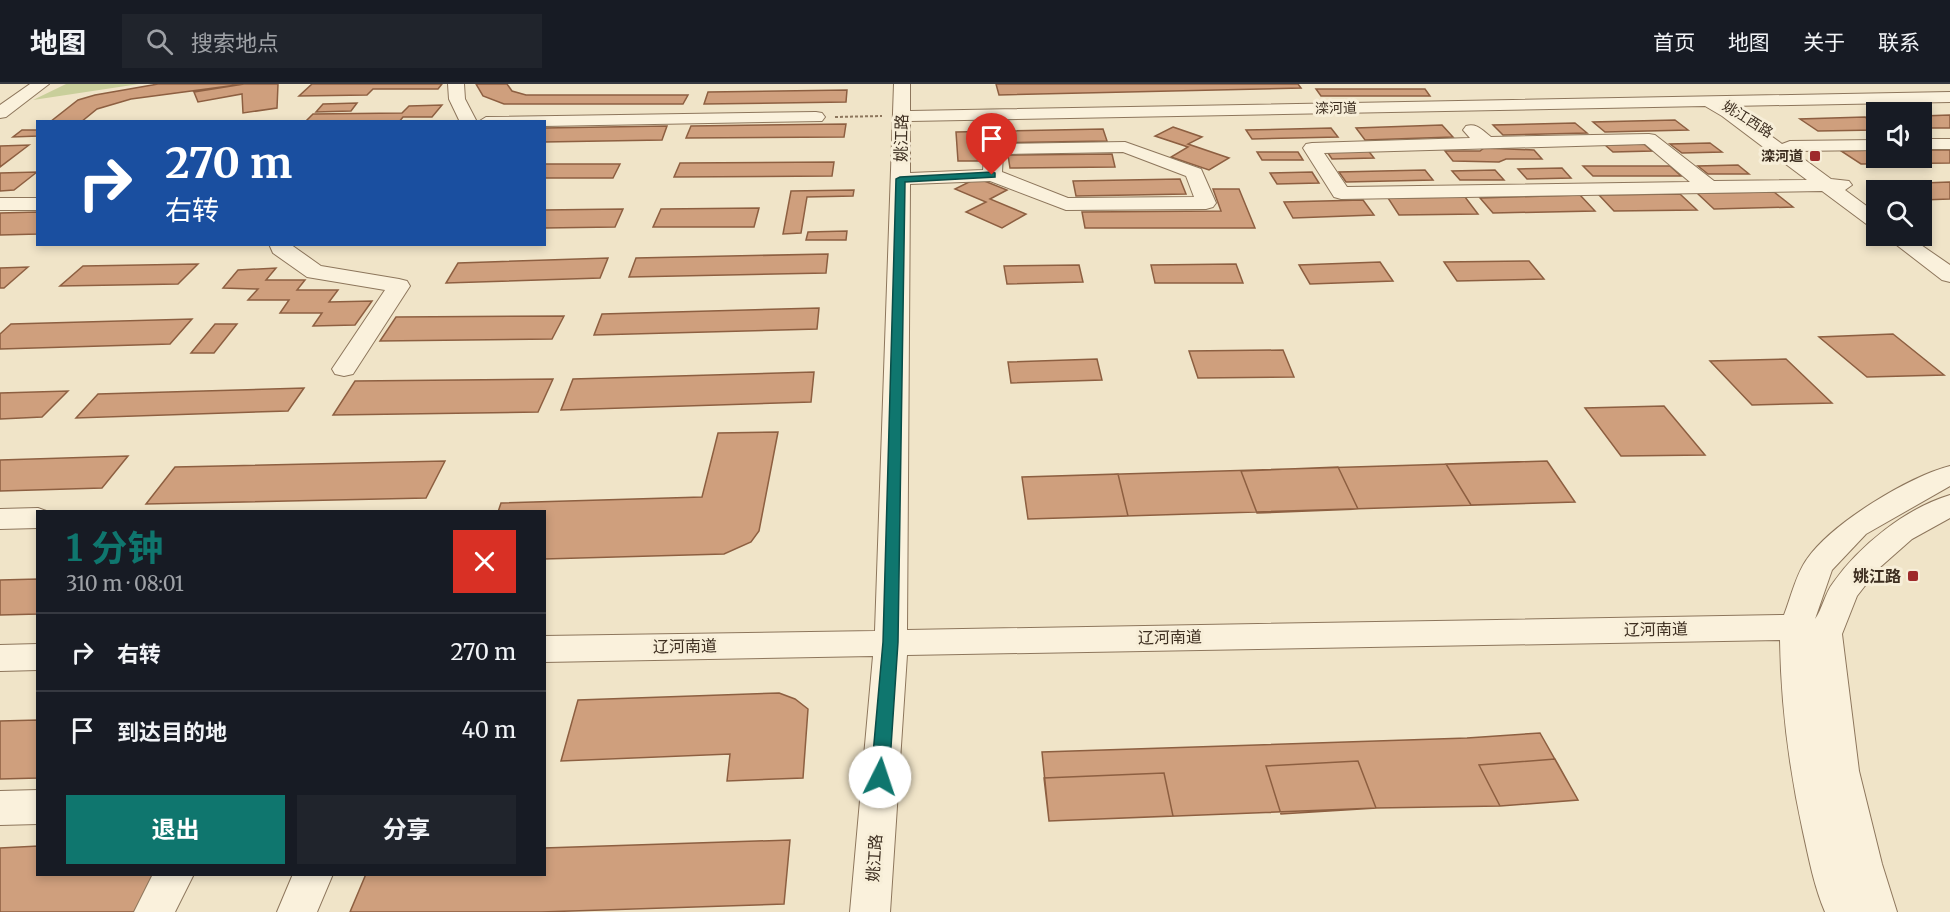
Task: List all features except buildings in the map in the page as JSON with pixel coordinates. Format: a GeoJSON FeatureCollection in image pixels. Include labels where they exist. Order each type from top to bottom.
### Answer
{"type":"FeatureCollection","features":[{"type":"Feature","properties":{"kind":"street"},"geometry":{"type":"LineString","coordinates":[[0,102],[25,84]]}},
{"type":"Feature","properties":{"kind":"street"},"geometry":{"type":"LineString","coordinates":[[0,113],[41,84]]}},
{"type":"Feature","properties":{"kind":"street"},"geometry":{"type":"LineString","coordinates":[[456,84],[457,99],[468,120]]}},
{"type":"Feature","properties":{"kind":"street","name":"姚江路"},"geometry":{"type":"LineString","coordinates":[[870,912],[891,642],[902,84]]}},
{"type":"Feature","properties":{"kind":"street","name":"姚江西路"},"geometry":{"type":"LineString","coordinates":[[1656,84],[1713,101],[1833,185],[1866,204]]}},
{"type":"Feature","properties":{"kind":"street","name":"姚江西路"},"geometry":{"type":"LineString","coordinates":[[1672,84],[1739,111],[1790,146],[1866,213]]}},
{"type":"Feature","properties":{"kind":"street","name":"滦河道"},"geometry":{"type":"LineString","coordinates":[[902,116],[1950,97]]}},
{"type":"Feature","properties":{"kind":"street"},"geometry":{"type":"LineString","coordinates":[[1448,106],[1486,144]]}},
{"type":"Feature","properties":{"kind":"street"},"geometry":{"type":"LineString","coordinates":[[546,121],[816,117]]}},
{"type":"Feature","properties":{"kind":"street"},"geometry":{"type":"LineString","coordinates":[[1709,187],[1650,139],[1312,148],[1341,193],[1833,185]]}},
{"type":"Feature","properties":{"kind":"street"},"geometry":{"type":"LineString","coordinates":[[1932,144],[1950,144]]}},
{"type":"Feature","properties":{"kind":"street"},"geometry":{"type":"LineString","coordinates":[[1790,146],[1866,145]]}},
{"type":"Feature","properties":{"kind":"street"},"geometry":{"type":"LineString","coordinates":[[900,179],[992,175],[1066,204],[1206,203],[1194,173],[1125,147],[993,149],[992,175]]}},
{"type":"Feature","properties":{"kind":"street"},"geometry":{"type":"LineString","coordinates":[[0,204],[36,204]]}},
{"type":"Feature","properties":{"kind":"street"},"geometry":{"type":"LineString","coordinates":[[279,246],[280,249],[315,272],[399,286],[344,369]]}},
{"type":"Feature","properties":{"kind":"street"},"geometry":{"type":"LineString","coordinates":[[1909,246],[1950,275]]}},
{"type":"Feature","properties":{"kind":"street"},"geometry":{"type":"LineString","coordinates":[[1927,246],[1950,262]]}},
{"type":"Feature","properties":{"kind":"street"},"geometry":{"type":"LineString","coordinates":[[1845,912],[1835,888],[1808,770],[1798,683],[1811,630],[1818,566],[1856,527],[1911,494],[1950,475]]}},
{"type":"Feature","properties":{"kind":"street"},"geometry":{"type":"LineString","coordinates":[[1811,630],[1868,561],[1902,532],[1950,505]]}},
{"type":"Feature","properties":{"kind":"street"},"geometry":{"type":"LineString","coordinates":[[0,519],[36,518]]}},
{"type":"Feature","properties":{"kind":"street"},"geometry":{"type":"LineString","coordinates":[[1811,630],[1862,864],[1877,912]]}},
{"type":"Feature","properties":{"kind":"street","name":"辽河南道"},"geometry":{"type":"LineString","coordinates":[[546,650],[891,642],[1811,630]]}},
{"type":"Feature","properties":{"kind":"street"},"geometry":{"type":"LineString","coordinates":[[0,657],[36,657]]}},
{"type":"Feature","properties":{"kind":"street"},"geometry":{"type":"LineString","coordinates":[[0,808],[36,807]]}},
{"type":"Feature","properties":{"kind":"street"},"geometry":{"type":"LineString","coordinates":[[154,912],[173,876]]}},
{"type":"Feature","properties":{"kind":"street"},"geometry":{"type":"LineString","coordinates":[[297,912],[313,876]]}},
{"type":"Feature","properties":{"kind":"path"},"geometry":{"type":"LineString","coordinates":[[816,117],[902,116]]}},
{"type":"Feature","properties":{"kind":"green space"},"geometry":{"type":"Polygon","coordinates":[[[66,84],[139,84],[33,100],[66,84]]]}},
{"type":"Feature","properties":{"kind":"place","name":"滦河道"},"geometry":{"type":"Point","coordinates":[1815,156]}},
{"type":"Feature","properties":{"kind":"place","name":"姚江路"},"geometry":{"type":"Point","coordinates":[1913,576]}},
{"type":"Feature","properties":{"kind":"route"},"geometry":{"type":"LineString","coordinates":[[880,777],[891,642],[900,179],[992,175]]}}]}
